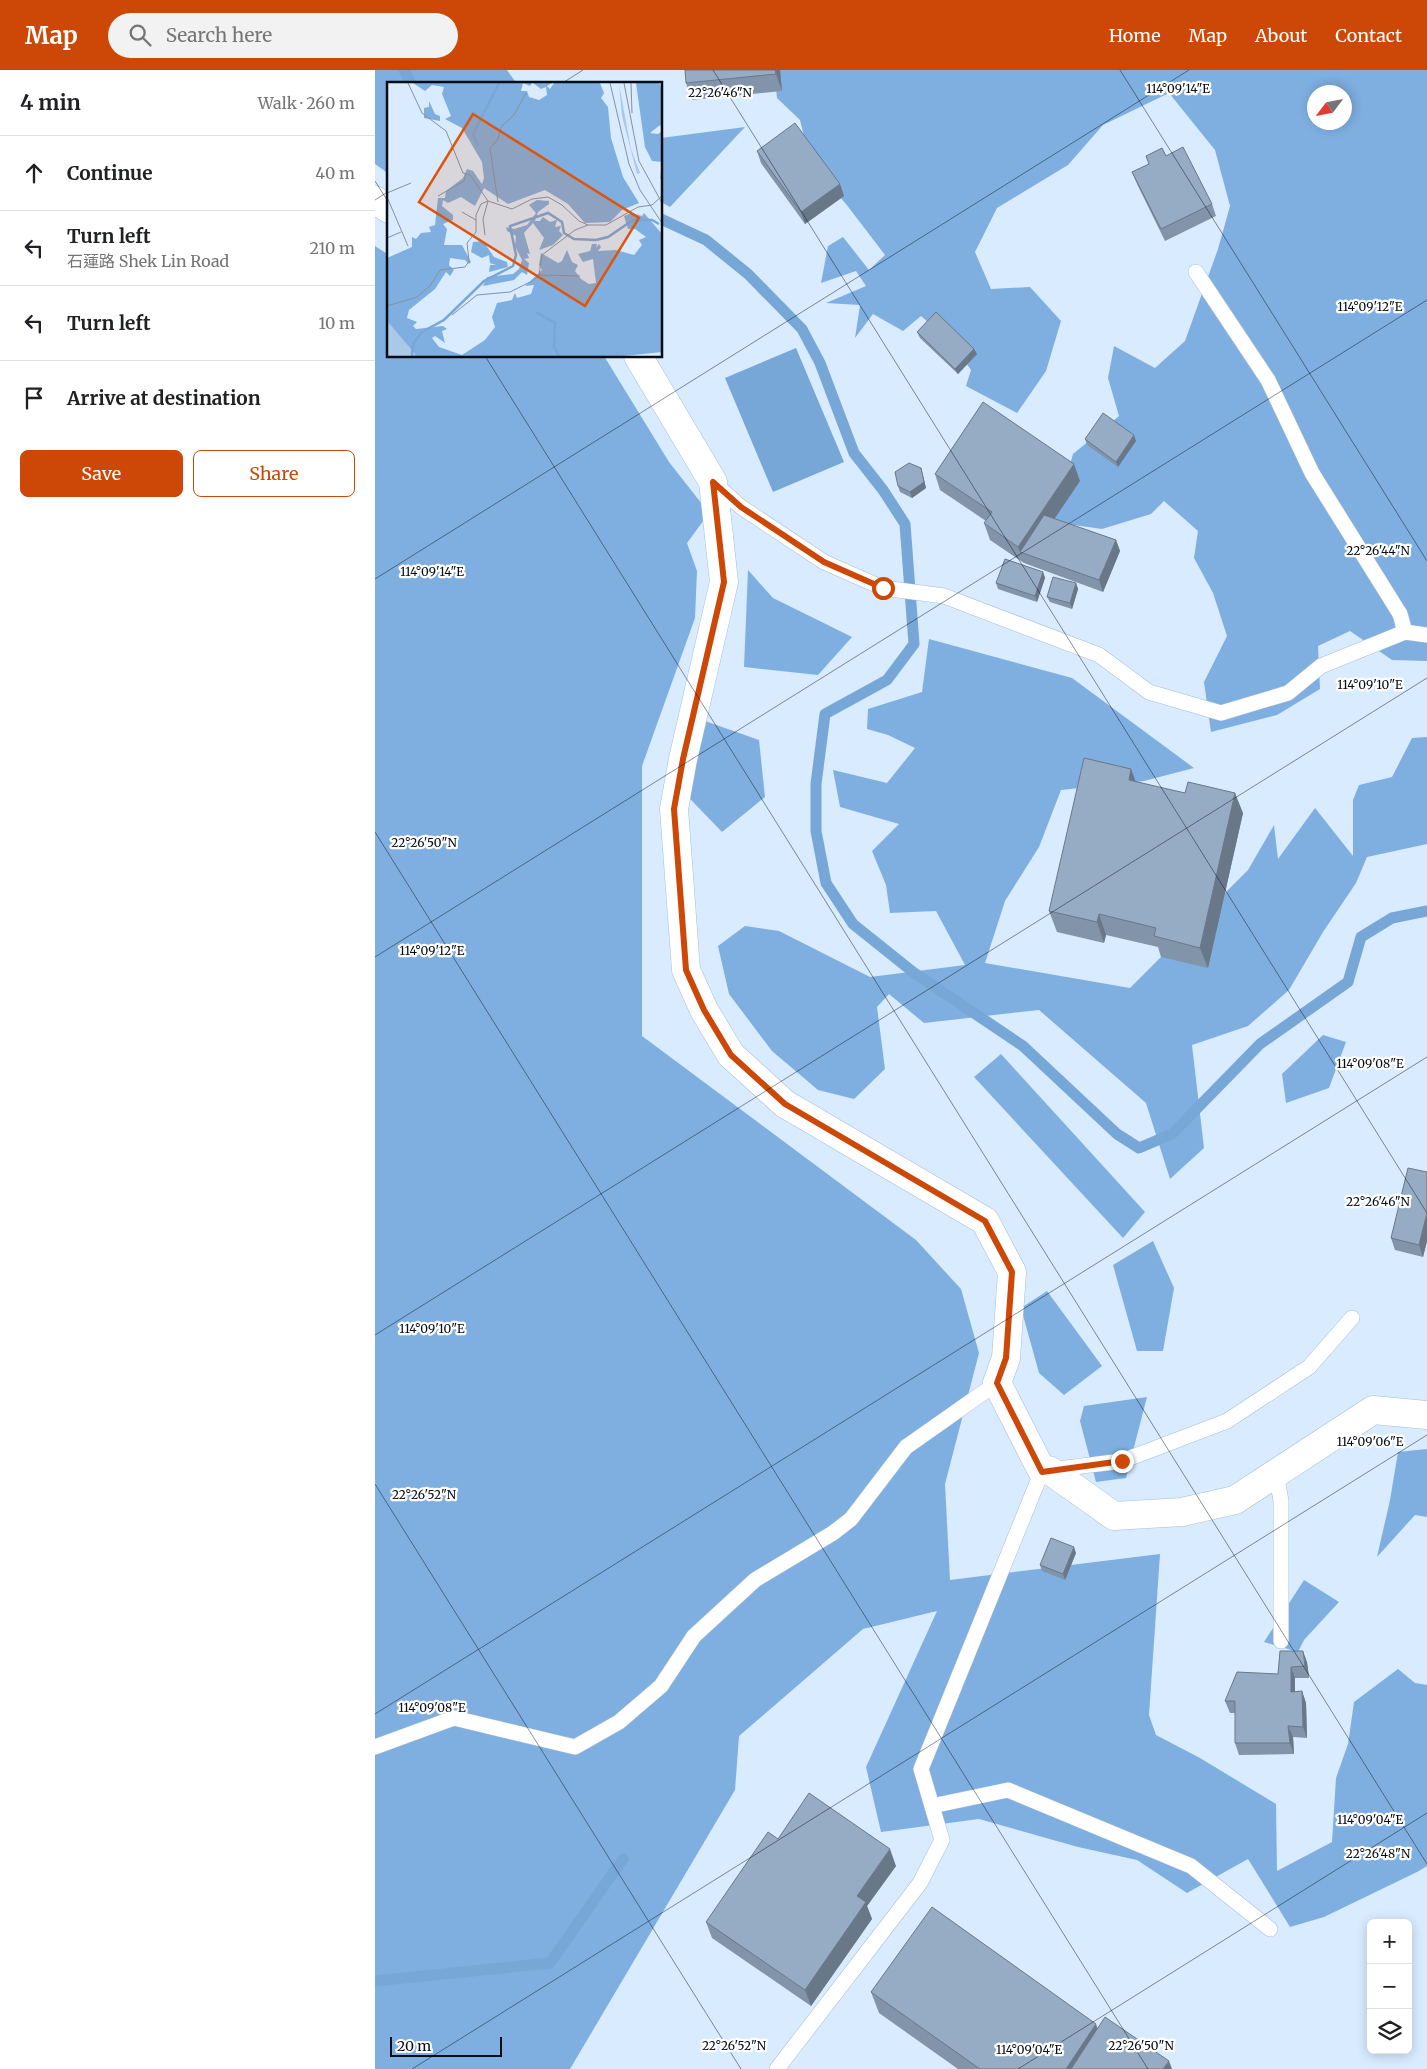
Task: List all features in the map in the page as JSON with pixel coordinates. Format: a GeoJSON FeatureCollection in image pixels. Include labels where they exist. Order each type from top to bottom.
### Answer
{"type":"FeatureCollection","features":[{"type":"Feature","properties":{"kind":"street"},"geometry":{"type":"LineString","coordinates":[[375,200],[387,208]]}},
{"type":"Feature","properties":{"kind":"street"},"geometry":{"type":"LineString","coordinates":[[639,358],[713,482],[724,582],[683,759],[674,809],[686,970],[704,1010],[731,1055],[785,1104],[985,1221],[1012,1272],[1006,1358],[997,1383],[1045,1471],[1114,1516],[1182,1512],[1235,1500],[1373,1410],[1427,1415]]}},
{"type":"Feature","properties":{"kind":"lane"},"geometry":{"type":"LineString","coordinates":[[1196,272],[1268,380],[1312,473],[1400,614],[1405,632]]}},
{"type":"Feature","properties":{"kind":"lane"},"geometry":{"type":"LineString","coordinates":[[713,482],[741,507],[824,562],[883,588],[943,596],[1099,656],[1149,692],[1221,714],[1288,693],[1321,666],[1405,632],[1427,635]]}},
{"type":"Feature","properties":{"kind":"lane"},"geometry":{"type":"LineString","coordinates":[[777,2069],[920,1883],[942,1840],[921,1769],[1045,1471],[1122,1461],[1227,1421],[1309,1366],[1352,1318]]}},
{"type":"Feature","properties":{"kind":"lane"},"geometry":{"type":"LineString","coordinates":[[375,1747],[454,1718],[575,1747],[619,1722],[661,1686],[694,1636],[755,1580],[833,1533],[851,1519],[906,1447],[997,1383]]}},
{"type":"Feature","properties":{"kind":"lane"},"geometry":{"type":"LineString","coordinates":[[1276,1473],[1281,1501],[1281,1641]]}},
{"type":"Feature","properties":{"kind":"lane"},"geometry":{"type":"LineString","coordinates":[[932,1806],[1007,1790],[1191,1866],[1270,1929]]}},
{"type":"Feature","properties":{"kind":"shaded area"},"geometry":{"type":"Polygon","coordinates":[[[375,70],[507,70],[516,82],[387,82],[387,173],[375,164],[375,70]]]}},
{"type":"Feature","properties":{"kind":"shaded area"},"geometry":{"type":"Polygon","coordinates":[[[774,70],[1427,70],[1427,661],[1392,660],[1350,631],[1318,646],[1320,689],[1277,715],[1211,732],[1204,682],[1227,636],[1213,593],[1194,558],[1198,531],[1164,501],[1151,514],[1102,529],[1039,520],[1064,485],[1073,454],[1119,416],[1108,378],[1114,346],[1155,368],[1185,341],[1218,249],[1230,206],[1215,150],[1169,93],[1103,125],[1068,165],[997,208],[975,252],[991,289],[1030,287],[1061,321],[1046,371],[1017,413],[966,386],[971,370],[952,343],[921,316],[903,331],[873,314],[855,338],[860,305],[826,303],[866,286],[856,271],[821,283],[828,246],[843,237],[869,270],[885,255],[846,204],[811,164],[800,120],[777,98],[774,70]]]}},
{"type":"Feature","properties":{"kind":"shaded area"},"geometry":{"type":"Polygon","coordinates":[[[745,127],[670,207],[663,203],[663,138],[745,127]]]}},
{"type":"Feature","properties":{"kind":"shaded area"},"geometry":{"type":"Polygon","coordinates":[[[375,246],[387,254],[387,358],[605,358],[669,462],[709,513],[687,543],[697,571],[695,618],[642,766],[642,1036],[916,1240],[961,1289],[979,1353],[945,1484],[950,1580],[1160,1554],[1149,1715],[1156,1735],[1200,1758],[1276,1804],[1277,1871],[1332,1842],[1336,1778],[1348,1744],[1354,1702],[1398,1669],[1415,1683],[1427,1685],[1427,1866],[1324,1917],[1290,1927],[1248,1859],[1187,1893],[1137,1860],[1078,1847],[979,1819],[881,1832],[866,1767],[937,1611],[863,1629],[739,1736],[735,1790],[570,2069],[375,2069],[375,246]]]}},
{"type":"Feature","properties":{"kind":"shaded area"},"geometry":{"type":"Polygon","coordinates":[[[796,348],[844,462],[773,492],[725,378],[796,348]]]}},
{"type":"Feature","properties":{"kind":"shaded area"},"geometry":{"type":"Polygon","coordinates":[[[748,570],[773,598],[852,637],[818,675],[744,667],[748,570]]]}},
{"type":"Feature","properties":{"kind":"shaded area"},"geometry":{"type":"Polygon","coordinates":[[[929,639],[1072,678],[1194,768],[1144,781],[1061,790],[1039,847],[1005,901],[985,963],[1130,988],[1248,870],[1274,825],[1278,859],[1315,808],[1353,856],[1353,800],[1359,785],[1392,777],[1412,738],[1427,737],[1427,844],[1367,857],[1356,883],[1323,932],[1289,990],[1248,1026],[1192,1045],[1204,1148],[1170,1179],[1146,1103],[1039,1010],[924,1023],[889,994],[877,1007],[885,1069],[854,1099],[818,1090],[772,1051],[729,994],[718,946],[745,926],[779,931],[870,977],[965,965],[936,911],[890,913],[886,885],[872,851],[899,824],[840,807],[833,770],[887,783],[915,748],[888,735],[867,729],[868,709],[922,692],[929,639]]]}},
{"type":"Feature","properties":{"kind":"shaded area"},"geometry":{"type":"Polygon","coordinates":[[[705,721],[759,740],[765,797],[722,832],[668,776],[705,721]]]}},
{"type":"Feature","properties":{"kind":"shaded area"},"geometry":{"type":"Polygon","coordinates":[[[1323,1035],[1346,1042],[1329,1088],[1286,1103],[1282,1074],[1323,1035]]]}},
{"type":"Feature","properties":{"kind":"shaded area"},"geometry":{"type":"Polygon","coordinates":[[[1001,1054],[1145,1212],[1123,1238],[974,1077],[1001,1054]]]}},
{"type":"Feature","properties":{"kind":"shaded area"},"geometry":{"type":"Polygon","coordinates":[[[1153,1241],[1174,1288],[1163,1351],[1137,1351],[1113,1265],[1153,1241]]]}},
{"type":"Feature","properties":{"kind":"shaded area"},"geometry":{"type":"Polygon","coordinates":[[[1047,1291],[1102,1366],[1064,1395],[1039,1373],[1021,1308],[1047,1291]]]}},
{"type":"Feature","properties":{"kind":"shaded area"},"geometry":{"type":"Polygon","coordinates":[[[1147,1397],[1126,1478],[1096,1482],[1080,1421],[1084,1406],[1147,1397]]]}},
{"type":"Feature","properties":{"kind":"shaded area"},"geometry":{"type":"Polygon","coordinates":[[[1427,1449],[1427,1517],[1415,1515],[1377,1557],[1390,1500],[1398,1452],[1427,1449]]]}},
{"type":"Feature","properties":{"kind":"shaded area"},"geometry":{"type":"Polygon","coordinates":[[[1304,1580],[1339,1602],[1304,1640],[1298,1652],[1264,1642],[1304,1580]]]}},
{"type":"Feature","properties":{"kind":"building"},"geometry":{"type":"Polygon","coordinates":[[[685,70],[775,70],[776,74],[686,83],[685,70]]]}},
{"type":"Feature","properties":{"kind":"building"},"geometry":{"type":"Polygon","coordinates":[[[795,123],[840,184],[801,212],[757,151],[795,123]]]}},
{"type":"Feature","properties":{"kind":"building"},"geometry":{"type":"Polygon","coordinates":[[[1183,147],[1212,204],[1161,229],[1132,172],[1149,164],[1146,156],[1162,148],[1166,156],[1183,147]]]}},
{"type":"Feature","properties":{"kind":"building"},"geometry":{"type":"Polygon","coordinates":[[[936,312],[974,349],[955,369],[917,332],[936,312]]]}},
{"type":"Feature","properties":{"kind":"building"},"geometry":{"type":"Polygon","coordinates":[[[983,402],[1074,464],[1018,547],[984,523],[992,512],[935,474],[983,402]]]}},
{"type":"Feature","properties":{"kind":"building"},"geometry":{"type":"Polygon","coordinates":[[[1103,413],[1134,435],[1116,462],[1085,439],[1103,413]]]}},
{"type":"Feature","properties":{"kind":"building"},"geometry":{"type":"Polygon","coordinates":[[[909,463],[921,468],[924,482],[910,492],[898,486],[895,472],[909,463]]]}},
{"type":"Feature","properties":{"kind":"building"},"geometry":{"type":"Polygon","coordinates":[[[1044,515],[1116,540],[1099,580],[1020,552],[1044,515]]]}},
{"type":"Feature","properties":{"kind":"building"},"geometry":{"type":"Polygon","coordinates":[[[1005,559],[1043,572],[1035,596],[996,583],[1005,559]]]}},
{"type":"Feature","properties":{"kind":"building"},"geometry":{"type":"Polygon","coordinates":[[[1053,577],[1076,583],[1070,603],[1047,597],[1053,577]]]}},
{"type":"Feature","properties":{"kind":"building"},"geometry":{"type":"Polygon","coordinates":[[[1084,758],[1131,769],[1129,780],[1185,793],[1188,782],[1235,793],[1200,948],[1154,936],[1156,928],[1099,914],[1097,922],[1049,911],[1084,758]]]}},
{"type":"Feature","properties":{"kind":"building"},"geometry":{"type":"Polygon","coordinates":[[[1408,1168],[1427,1172],[1427,1213],[1419,1245],[1391,1238],[1408,1168]]]}},
{"type":"Feature","properties":{"kind":"building"},"geometry":{"type":"Polygon","coordinates":[[[1051,1538],[1074,1547],[1063,1574],[1040,1565],[1051,1538]]]}},
{"type":"Feature","properties":{"kind":"building"},"geometry":{"type":"Polygon","coordinates":[[[1280,1651],[1303,1651],[1305,1666],[1291,1667],[1291,1692],[1302,1691],[1303,1727],[1288,1726],[1290,1743],[1235,1743],[1235,1701],[1225,1701],[1237,1672],[1278,1674],[1280,1651]]]}},
{"type":"Feature","properties":{"kind":"building"},"geometry":{"type":"Polygon","coordinates":[[[809,1793],[890,1849],[857,1896],[866,1902],[805,1990],[706,1922],[768,1832],[778,1839],[809,1793]]]}},
{"type":"Feature","properties":{"kind":"building"},"geometry":{"type":"Polygon","coordinates":[[[932,1907],[1096,2024],[1066,2069],[980,2069],[871,1992],[932,1907]]]}},
{"type":"Feature","properties":{"kind":"building"},"geometry":{"type":"Polygon","coordinates":[[[1105,2017],[1169,2061],[1163,2069],[1071,2069],[1105,2017]]]}},
{"type":"Feature","properties":{"kind":"waterway"},"geometry":{"type":"LineString","coordinates":[[404,70],[410,82]]}},
{"type":"Feature","properties":{"kind":"waterway"},"geometry":{"type":"LineString","coordinates":[[663,220],[706,240],[748,274],[802,329],[820,363],[854,453],[883,490],[905,524],[914,644],[887,680],[825,714],[816,784],[816,831],[826,883],[853,924],[913,972],[1023,1046],[1117,1134],[1139,1148],[1172,1134],[1260,1044],[1348,982],[1361,937],[1392,918],[1427,911]]}},
{"type":"Feature","properties":{"kind":"waterway"},"geometry":{"type":"LineString","coordinates":[[375,1981],[550,1963],[623,1859]]}},
{"type":"Feature","properties":{"kind":"route"},"geometry":{"type":"LineString","coordinates":[[883,588],[824,562],[741,507],[713,482],[724,582],[683,759],[674,809],[686,970],[704,1010],[731,1055],[785,1104],[985,1221],[1012,1272],[1006,1358],[997,1383],[1042,1472],[1122,1461]]}}]}
